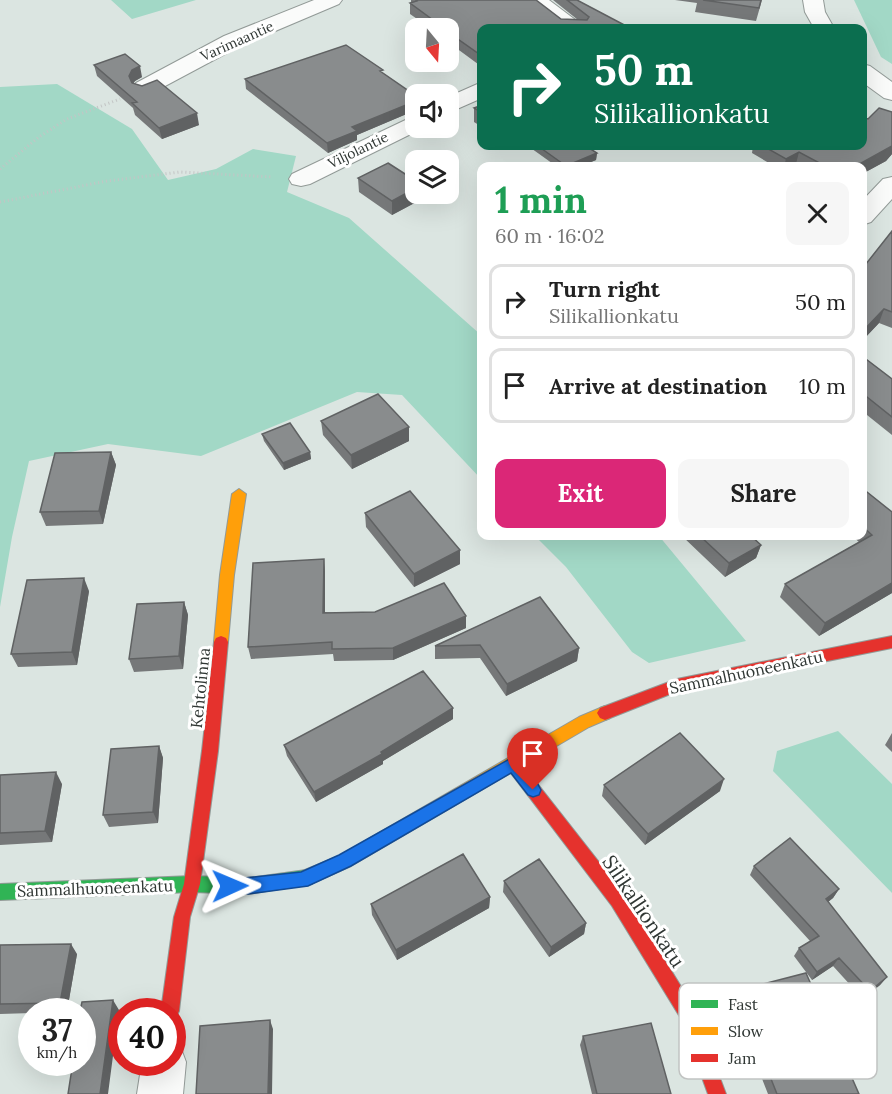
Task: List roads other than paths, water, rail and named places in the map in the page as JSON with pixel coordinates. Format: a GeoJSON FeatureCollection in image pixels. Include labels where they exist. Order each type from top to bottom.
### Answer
{"type":"FeatureCollection","features":[{"type":"Feature","properties":{"kind":"street","name":"Varimaantie"},"geometry":{"type":"LineString","coordinates":[[144,88],[232,41],[332,0]]}},
{"type":"Feature","properties":{"kind":"street"},"geometry":{"type":"LineString","coordinates":[[536,0],[569,24]]}},
{"type":"Feature","properties":{"kind":"street"},"geometry":{"type":"LineString","coordinates":[[813,0],[815,12],[822,24]]}},
{"type":"Feature","properties":{"kind":"street"},"geometry":{"type":"LineString","coordinates":[[867,75],[892,93]]}},
{"type":"Feature","properties":{"kind":"street"},"geometry":{"type":"LineString","coordinates":[[459,100],[477,92]]}},
{"type":"Feature","properties":{"kind":"street","name":"Viljolantie"},"geometry":{"type":"LineString","coordinates":[[301,178],[405,127]]}},
{"type":"Feature","properties":{"kind":"street"},"geometry":{"type":"LineString","coordinates":[[867,211],[892,183]]}},
{"type":"Feature","properties":{"kind":"street","name":"Kehtolinna"},"geometry":{"type":"LineString","coordinates":[[172,998],[182,917],[192,884],[210,751],[227,575],[239,494]]}},
{"type":"Feature","properties":{"kind":"street","name":"Sammalhuoneenkatu"},"geometry":{"type":"LineString","coordinates":[[0,892],[192,884],[248,886],[302,880],[345,861],[584,722],[677,685],[892,642]]}},
{"type":"Feature","properties":{"kind":"street","name":"Silikallionkatu"},"geometry":{"type":"LineString","coordinates":[[513,764],[618,900],[679,999]]}},
{"type":"Feature","properties":{"kind":"street"},"geometry":{"type":"LineString","coordinates":[[160,1094],[162,1076]]}},
{"type":"Feature","properties":{"kind":"street","name":"Silikallionkatu"},"geometry":{"type":"LineString","coordinates":[[712,1079],[717,1094]]}}]}
